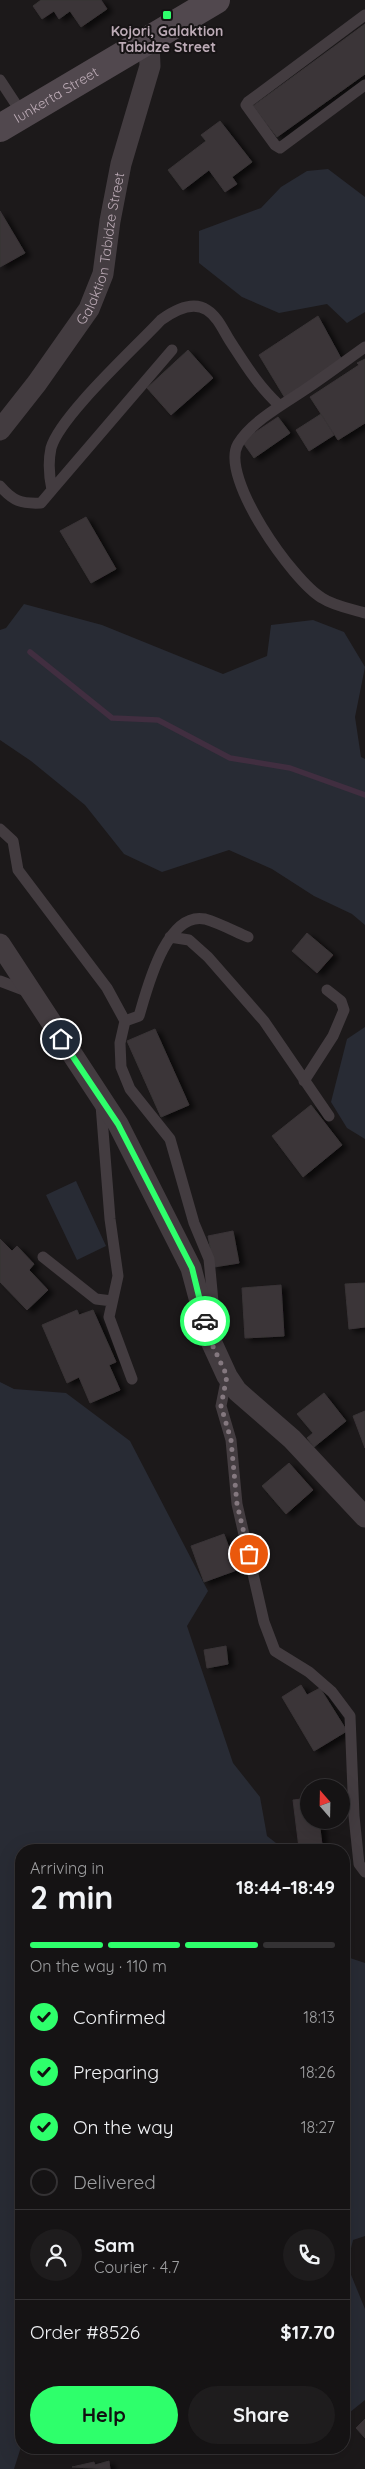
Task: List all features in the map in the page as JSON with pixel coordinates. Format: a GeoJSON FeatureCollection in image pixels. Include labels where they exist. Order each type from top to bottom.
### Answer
{"type":"FeatureCollection","features":[{"type":"Feature","properties":{"kind":"main road","name":"Iunkerta Street"},"geometry":{"type":"LineString","coordinates":[[0,128],[216,0]]}},
{"type":"Feature","properties":{"kind":"street","name":"Galaktion Tabidze Street"},"geometry":{"type":"LineString","coordinates":[[0,430],[37,384],[89,310],[103,274],[110,221],[121,164],[150,66],[148,41]]}},
{"type":"Feature","properties":{"kind":"street"},"geometry":{"type":"LineString","coordinates":[[0,944],[101,1101],[118,1124],[192,1268],[210,1340],[227,1376],[237,1391],[292,1439],[365,1517]]}},
{"type":"Feature","properties":{"kind":"lane"},"geometry":{"type":"LineString","coordinates":[[365,16],[246,105],[275,145],[280,148],[365,85]]}},
{"type":"Feature","properties":{"kind":"lane"},"geometry":{"type":"LineString","coordinates":[[0,80],[23,115]]}},
{"type":"Feature","properties":{"kind":"lane"},"geometry":{"type":"LineString","coordinates":[[52,490],[49,471],[52,447],[67,421],[161,320],[175,310],[191,307],[206,309],[219,322],[262,389],[278,405]]}},
{"type":"Feature","properties":{"kind":"lane"},"geometry":{"type":"LineString","coordinates":[[365,347],[278,405],[238,445],[236,463],[246,494],[262,530],[288,565],[322,598],[365,613]]}},
{"type":"Feature","properties":{"kind":"lane"},"geometry":{"type":"LineString","coordinates":[[0,486],[7,494],[23,504],[41,503],[172,350]]}},
{"type":"Feature","properties":{"kind":"lane"},"geometry":{"type":"LineString","coordinates":[[0,829],[13,841],[18,870],[107,988],[124,1021],[120,1043],[122,1067],[130,1089],[170,1139],[194,1223],[209,1259],[214,1312],[210,1340]]}},
{"type":"Feature","properties":{"kind":"lane"},"geometry":{"type":"LineString","coordinates":[[124,1021],[139,1016],[150,978],[170,937],[181,923],[203,919],[248,937]]}},
{"type":"Feature","properties":{"kind":"lane"},"geometry":{"type":"LineString","coordinates":[[170,937],[189,940],[208,957],[264,1021],[329,1116]]}},
{"type":"Feature","properties":{"kind":"lane"},"geometry":{"type":"LineString","coordinates":[[0,981],[31,993]]}},
{"type":"Feature","properties":{"kind":"lane"},"geometry":{"type":"LineString","coordinates":[[304,1081],[332,1036],[344,1010],[341,1001],[327,990]]}},
{"type":"Feature","properties":{"kind":"lane"},"geometry":{"type":"LineString","coordinates":[[101,1101],[110,1219],[118,1276],[109,1317],[132,1379]]}},
{"type":"Feature","properties":{"kind":"lane"},"geometry":{"type":"LineString","coordinates":[[43,1257],[96,1299],[112,1301]]}},
{"type":"Feature","properties":{"kind":"lane"},"geometry":{"type":"LineString","coordinates":[[227,1376],[221,1406],[231,1440],[237,1504],[264,1622],[275,1651],[309,1672],[332,1692],[350,1716],[354,1816],[359,1864],[365,1872]]}},
{"type":"Feature","properties":{"kind":"shaded area"},"geometry":{"type":"Polygon","coordinates":[[[328,169],[365,197],[365,312],[347,323],[327,304],[279,313],[242,297],[199,263],[199,231],[261,208],[281,187],[307,171],[328,169]]]}},
{"type":"Feature","properties":{"kind":"shaded area"},"geometry":{"type":"Polygon","coordinates":[[[24,604],[102,625],[223,674],[267,656],[271,625],[313,620],[344,632],[365,667],[355,717],[361,757],[365,759],[365,925],[352,914],[314,896],[272,869],[229,850],[162,872],[124,854],[85,805],[31,761],[0,740],[0,630],[6,628],[24,604]]]}},
{"type":"Feature","properties":{"kind":"shaded area"},"geometry":{"type":"Polygon","coordinates":[[[365,1027],[365,1139],[347,1128],[331,1102],[347,1039],[365,1027]]]}},
{"type":"Feature","properties":{"kind":"shaded area"},"geometry":{"type":"Polygon","coordinates":[[[76,1181],[106,1246],[77,1260],[46,1195],[76,1181]]]}},
{"type":"Feature","properties":{"kind":"shaded area"},"geometry":{"type":"Polygon","coordinates":[[[0,1382],[14,1389],[66,1393],[130,1441],[208,1591],[187,1626],[233,1763],[260,1797],[267,1836],[277,1844],[15,1844],[15,2454],[19,2454],[14,2469],[0,2469],[0,1382]]]}},
{"type":"Feature","properties":{"kind":"shaded area"},"geometry":{"type":"Polygon","coordinates":[[[350,1958],[365,1963],[365,2236],[353,2240],[350,2252],[350,1958]]]}},
{"type":"Feature","properties":{"kind":"shaded area"},"geometry":{"type":"Polygon","coordinates":[[[350,2272],[365,2309],[365,2400],[350,2412],[350,2272]]]}},
{"type":"Feature","properties":{"kind":"building"},"geometry":{"type":"Polygon","coordinates":[[[41,0],[101,0],[107,9],[81,27],[70,11],[59,19],[54,11],[42,19],[33,6],[41,0]]]}},
{"type":"Feature","properties":{"kind":"building"},"geometry":{"type":"Polygon","coordinates":[[[365,24],[365,74],[277,137],[253,106],[365,24]]]}},
{"type":"Feature","properties":{"kind":"building"},"geometry":{"type":"Polygon","coordinates":[[[220,121],[252,162],[232,177],[237,184],[225,192],[209,170],[183,190],[168,170],[206,141],[201,135],[220,121]]]}},
{"type":"Feature","properties":{"kind":"building"},"geometry":{"type":"Polygon","coordinates":[[[0,211],[25,253],[0,267],[0,211]]]}},
{"type":"Feature","properties":{"kind":"building"},"geometry":{"type":"Polygon","coordinates":[[[318,316],[342,360],[285,398],[259,355],[318,316]]]}},
{"type":"Feature","properties":{"kind":"building"},"geometry":{"type":"Polygon","coordinates":[[[188,350],[213,378],[171,415],[147,388],[188,350]]]}},
{"type":"Feature","properties":{"kind":"building"},"geometry":{"type":"Polygon","coordinates":[[[365,359],[365,423],[338,440],[310,397],[359,365],[357,363],[365,359]]]}},
{"type":"Feature","properties":{"kind":"building"},"geometry":{"type":"Polygon","coordinates":[[[321,414],[334,435],[309,451],[296,430],[321,414]]]}},
{"type":"Feature","properties":{"kind":"building"},"geometry":{"type":"Polygon","coordinates":[[[278,417],[290,433],[254,458],[242,441],[278,417]]]}},
{"type":"Feature","properties":{"kind":"building"},"geometry":{"type":"Polygon","coordinates":[[[86,517],[116,569],[91,583],[60,531],[86,517]]]}},
{"type":"Feature","properties":{"kind":"building"},"geometry":{"type":"Polygon","coordinates":[[[307,933],[333,955],[317,973],[292,951],[307,933]]]}},
{"type":"Feature","properties":{"kind":"building"},"geometry":{"type":"Polygon","coordinates":[[[155,1029],[189,1105],[161,1117],[127,1041],[155,1029]]]}},
{"type":"Feature","properties":{"kind":"building"},"geometry":{"type":"Polygon","coordinates":[[[311,1105],[342,1145],[303,1177],[272,1136],[311,1105]]]}},
{"type":"Feature","properties":{"kind":"building"},"geometry":{"type":"Polygon","coordinates":[[[233,1231],[239,1263],[214,1267],[208,1236],[233,1231]]]}},
{"type":"Feature","properties":{"kind":"building"},"geometry":{"type":"Polygon","coordinates":[[[0,1239],[12,1251],[17,1246],[34,1264],[29,1270],[48,1290],[27,1310],[0,1282],[0,1239]]]}},
{"type":"Feature","properties":{"kind":"building"},"geometry":{"type":"Polygon","coordinates":[[[365,1283],[365,1327],[349,1329],[345,1284],[365,1283]]]}},
{"type":"Feature","properties":{"kind":"building"},"geometry":{"type":"Polygon","coordinates":[[[281,1285],[284,1336],[245,1338],[242,1288],[281,1285]]]}},
{"type":"Feature","properties":{"kind":"building"},"geometry":{"type":"Polygon","coordinates":[[[77,1310],[79,1315],[93,1310],[116,1362],[109,1365],[120,1390],[90,1403],[79,1377],[67,1383],[42,1325],[77,1310]]]}},
{"type":"Feature","properties":{"kind":"building"},"geometry":{"type":"Polygon","coordinates":[[[324,1393],[346,1421],[314,1447],[307,1438],[313,1433],[297,1414],[324,1393]]]}},
{"type":"Feature","properties":{"kind":"building"},"geometry":{"type":"Polygon","coordinates":[[[365,1411],[365,1448],[353,1416],[365,1411]]]}},
{"type":"Feature","properties":{"kind":"building"},"geometry":{"type":"Polygon","coordinates":[[[289,1463],[313,1490],[286,1514],[262,1486],[289,1463]]]}},
{"type":"Feature","properties":{"kind":"building"},"geometry":{"type":"Polygon","coordinates":[[[224,1534],[237,1570],[204,1582],[191,1546],[224,1534]]]}},
{"type":"Feature","properties":{"kind":"building"},"geometry":{"type":"Polygon","coordinates":[[[226,1646],[228,1664],[207,1668],[204,1650],[226,1646]]]}},
{"type":"Feature","properties":{"kind":"building"},"geometry":{"type":"Polygon","coordinates":[[[301,1685],[307,1695],[320,1688],[347,1731],[314,1751],[282,1697],[301,1685]]]}},
{"type":"Feature","properties":{"kind":"building"},"geometry":{"type":"Polygon","coordinates":[[[300,1799],[300,1829],[320,1829],[322,1844],[298,1844],[293,1800],[300,1799]]]}},
{"type":"Feature","properties":{"kind":"building"},"geometry":{"type":"Polygon","coordinates":[[[365,2419],[365,2438],[356,2428],[365,2419]]]}},
{"type":"Feature","properties":{"kind":"building"},"geometry":{"type":"Polygon","coordinates":[[[109,2461],[110,2469],[72,2467],[94,2462],[95,2465],[109,2461]]]}},
{"type":"Feature","properties":{"kind":"waterway"},"geometry":{"type":"LineString","coordinates":[[30,652],[112,718],[158,720],[230,758],[290,768],[365,795]]}},
{"type":"Feature","properties":{"kind":"way so far"},"geometry":{"type":"LineString","coordinates":[[205,1321],[210,1340],[227,1376],[221,1406],[231,1440],[237,1504],[249,1554]]}},
{"type":"Feature","properties":{"kind":"place","name":"Kojori, Galaktion Tabidze Street"},"geometry":{"type":"Point","coordinates":[167,15]}},
{"type":"Feature","properties":{"kind":"route"},"geometry":{"type":"LineString","coordinates":[[61,1039],[118,1124],[147,1185],[192,1268],[205,1321]]}}]}
